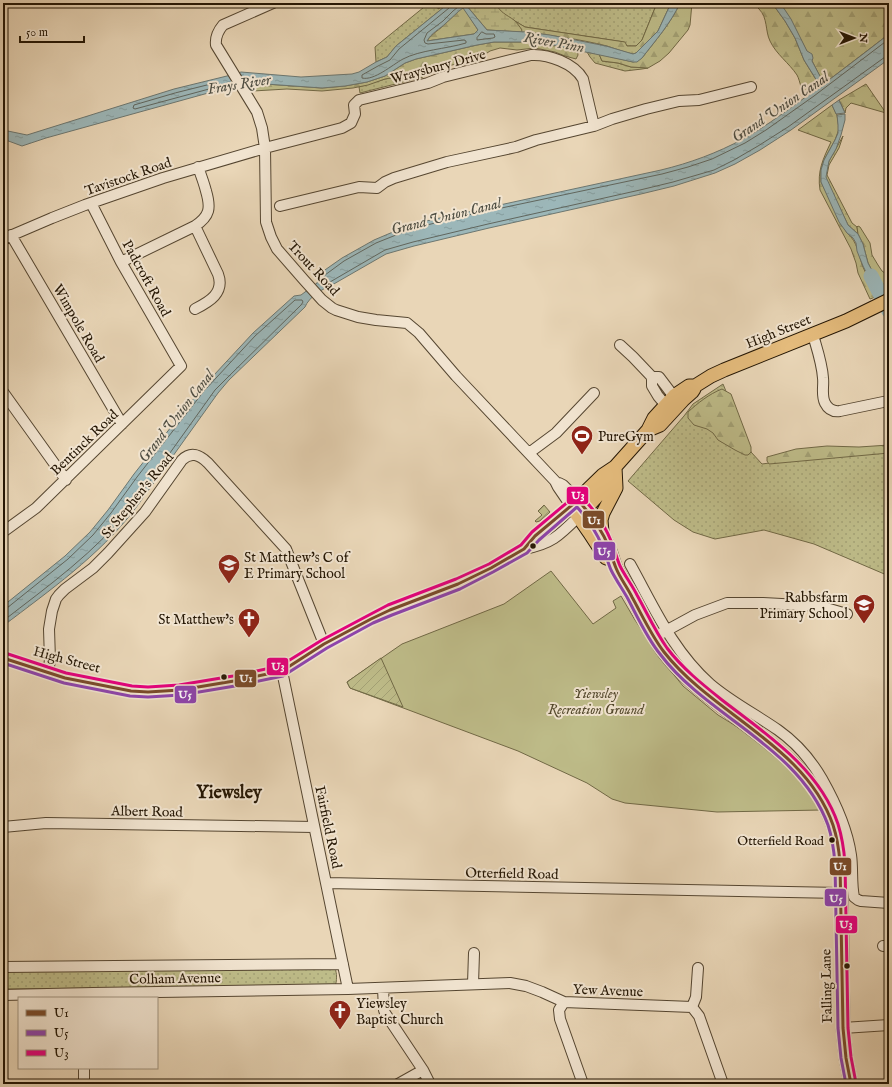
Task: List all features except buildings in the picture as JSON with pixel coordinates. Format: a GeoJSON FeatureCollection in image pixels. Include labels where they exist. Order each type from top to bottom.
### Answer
{"type":"FeatureCollection","features":[{"type":"Feature","properties":{"kind":"main road","name":"High Street"},"geometry":{"type":"LineString","coordinates":[[578,508],[611,481],[615,468],[648,430],[660,425],[673,404],[692,392],[695,386],[724,370],[813,335],[889,300]]}},
{"type":"Feature","properties":{"kind":"main road"},"geometry":{"type":"LineString","coordinates":[[602,532],[603,513],[616,488],[615,468]]}},
{"type":"Feature","properties":{"kind":"main road","name":"Falling Lane"},"geometry":{"type":"LineString","coordinates":[[578,508],[602,532],[615,566],[660,634],[672,662],[716,702],[779,751],[814,788],[828,812],[839,846],[840,862],[847,893],[842,1028],[851,1084]]}},
{"type":"Feature","properties":{"kind":"main road","name":"Falling Lane"},"geometry":{"type":"LineString","coordinates":[[578,508],[589,532],[608,561],[615,566]]}},
{"type":"Feature","properties":{"kind":"street","name":"Trout Road"},"geometry":{"type":"LineString","coordinates":[[273,3],[223,25],[218,30],[216,44],[257,112],[262,128],[265,148],[265,215],[267,227],[277,249],[322,300],[334,309],[358,317],[407,323],[555,481],[563,484],[578,508]]}},
{"type":"Feature","properties":{"kind":"street","name":"Wraysbury Drive"},"geometry":{"type":"LineString","coordinates":[[265,148],[348,126],[355,114],[354,105],[358,100],[531,55],[551,57],[571,66],[579,73],[583,79],[594,126]]}},
{"type":"Feature","properties":{"kind":"street"},"geometry":{"type":"LineString","coordinates":[[280,206],[359,187],[377,188],[394,178],[447,162],[516,147],[536,140],[594,126],[646,109],[679,101],[699,100],[751,87]]}},
{"type":"Feature","properties":{"kind":"street","name":"Tavistock Road"},"geometry":{"type":"LineString","coordinates":[[7,237],[91,203],[163,178],[265,148]]}},
{"type":"Feature","properties":{"kind":"street"},"geometry":{"type":"LineString","coordinates":[[121,262],[195,226],[204,218],[209,207],[206,191],[198,167]]}},
{"type":"Feature","properties":{"kind":"street","name":"Padcroft Road"},"geometry":{"type":"LineString","coordinates":[[91,203],[121,262],[181,366]]}},
{"type":"Feature","properties":{"kind":"street"},"geometry":{"type":"LineString","coordinates":[[195,226],[218,274],[220,282],[214,297],[195,309]]}},
{"type":"Feature","properties":{"kind":"street","name":"Wimpole Road"},"geometry":{"type":"LineString","coordinates":[[7,237],[122,424]]}},
{"type":"Feature","properties":{"kind":"street"},"geometry":{"type":"LineString","coordinates":[[813,335],[823,378],[824,401],[828,408],[833,411],[840,411],[888,401]]}},
{"type":"Feature","properties":{"kind":"street"},"geometry":{"type":"LineString","coordinates":[[620,345],[652,377],[652,386],[673,404]]}},
{"type":"Feature","properties":{"kind":"street","name":"Bentinck Road"},"geometry":{"type":"LineString","coordinates":[[3,532],[36,508],[181,366]]}},
{"type":"Feature","properties":{"kind":"street"},"geometry":{"type":"LineString","coordinates":[[3,392],[66,480]]}},
{"type":"Feature","properties":{"kind":"street"},"geometry":{"type":"LineString","coordinates":[[530,453],[556,433],[594,393]]}},
{"type":"Feature","properties":{"kind":"street","name":"St Stephen's Road"},"geometry":{"type":"LineString","coordinates":[[48,672],[50,660],[49,629],[52,611],[59,595],[93,568],[108,553],[145,512],[182,460],[191,455],[198,456],[208,463],[286,550],[324,644]]}},
{"type":"Feature","properties":{"kind":"street","name":"High Street"},"geometry":{"type":"LineString","coordinates":[[524,549],[537,547],[550,542],[563,532],[578,508]]}},
{"type":"Feature","properties":{"kind":"street","name":"High Street"},"geometry":{"type":"LineString","coordinates":[[3,658],[65,678],[131,692],[180,690],[234,682],[282,671],[324,644],[371,619],[458,584],[491,568],[524,549],[535,536],[578,508]]}},
{"type":"Feature","properties":{"kind":"street","name":"Falling Lane"},"geometry":{"type":"LineString","coordinates":[[630,564],[660,634]]}},
{"type":"Feature","properties":{"kind":"street"},"geometry":{"type":"LineString","coordinates":[[660,634],[695,616],[727,603],[819,606],[846,614]]}},
{"type":"Feature","properties":{"kind":"street","name":"Fairfield Road"},"geometry":{"type":"LineString","coordinates":[[282,671],[348,989]]}},
{"type":"Feature","properties":{"kind":"street","name":"Albert Road"},"geometry":{"type":"LineString","coordinates":[[3,827],[46,824],[314,827]]}},
{"type":"Feature","properties":{"kind":"street","name":"Otterfield Road"},"geometry":{"type":"LineString","coordinates":[[326,883],[847,893]]}},
{"type":"Feature","properties":{"kind":"street"},"geometry":{"type":"LineString","coordinates":[[847,893],[861,901],[889,903]]}},
{"type":"Feature","properties":{"kind":"street"},"geometry":{"type":"LineString","coordinates":[[474,953],[474,984]]}},
{"type":"Feature","properties":{"kind":"street","name":"Colham Avenue"},"geometry":{"type":"LineString","coordinates":[[3,968],[343,964]]}},
{"type":"Feature","properties":{"kind":"street"},"geometry":{"type":"LineString","coordinates":[[698,968],[696,997],[692,1008],[696,1011],[723,1084]]}},
{"type":"Feature","properties":{"kind":"street","name":"Yew Avenue"},"geometry":{"type":"LineString","coordinates":[[348,989],[510,983],[526,986],[564,1002],[692,1008]]}},
{"type":"Feature","properties":{"kind":"street"},"geometry":{"type":"LineString","coordinates":[[383,988],[385,1013],[423,1070],[430,1084]]}},
{"type":"Feature","properties":{"kind":"street","name":"Colham Avenue"},"geometry":{"type":"LineString","coordinates":[[3,996],[83,996],[348,989]]}},
{"type":"Feature","properties":{"kind":"street"},"geometry":{"type":"LineString","coordinates":[[564,1002],[559,1010],[560,1019],[582,1084]]}},
{"type":"Feature","properties":{"kind":"street"},"geometry":{"type":"LineString","coordinates":[[842,1028],[889,1025]]}},
{"type":"Feature","properties":{"kind":"street"},"geometry":{"type":"LineString","coordinates":[[84,1069],[84,1084]]}},
{"type":"Feature","properties":{"kind":"street"},"geometry":{"type":"LineString","coordinates":[[398,1084],[423,1070]]}},
{"type":"Feature","properties":{"kind":"green space"},"geometry":{"type":"Polygon","coordinates":[[[429,3],[438,3],[438,9],[449,3],[396,46],[387,57],[376,62],[375,47],[429,3]]]}},
{"type":"Feature","properties":{"kind":"green space"},"geometry":{"type":"Polygon","coordinates":[[[468,3],[496,3],[501,11],[516,22],[522,30],[521,32],[487,30],[466,5],[468,3]]]}},
{"type":"Feature","properties":{"kind":"green space"},"geometry":{"type":"Polygon","coordinates":[[[496,3],[657,3],[642,40],[636,46],[627,46],[624,42],[525,27],[506,16],[497,8],[496,3]]]}},
{"type":"Feature","properties":{"kind":"green space"},"geometry":{"type":"Polygon","coordinates":[[[657,3],[671,3],[658,31],[636,53],[633,54],[586,41],[521,32],[521,29],[515,21],[525,27],[625,42],[627,46],[636,46],[642,40],[657,3]]]}},
{"type":"Feature","properties":{"kind":"green space"},"geometry":{"type":"Polygon","coordinates":[[[680,3],[692,3],[690,25],[688,30],[669,53],[660,61],[648,68],[631,67],[618,63],[602,61],[599,54],[633,62],[642,58],[667,25],[680,3]]]}},
{"type":"Feature","properties":{"kind":"green space"},"geometry":{"type":"Polygon","coordinates":[[[752,3],[772,3],[785,21],[795,38],[804,60],[820,86],[809,95],[804,92],[797,75],[773,46],[768,37],[764,16],[752,3]]]}},
{"type":"Feature","properties":{"kind":"green space"},"geometry":{"type":"Polygon","coordinates":[[[780,3],[885,3],[889,19],[889,34],[825,83],[819,75],[780,3]]]}},
{"type":"Feature","properties":{"kind":"green space"},"geometry":{"type":"Polygon","coordinates":[[[463,7],[478,30],[474,34],[427,41],[431,36],[463,7]]]}},
{"type":"Feature","properties":{"kind":"green space"},"geometry":{"type":"Polygon","coordinates":[[[494,42],[538,42],[577,50],[578,55],[576,59],[555,52],[535,48],[517,50],[500,48],[490,51],[475,61],[385,79],[353,88],[322,91],[287,89],[253,91],[250,85],[265,84],[322,88],[345,86],[367,82],[385,76],[405,63],[416,59],[494,42]]]}},
{"type":"Feature","properties":{"kind":"green space"},"geometry":{"type":"Polygon","coordinates":[[[587,52],[599,54],[602,61],[618,63],[631,67],[648,68],[625,71],[595,63],[587,52]]]}},
{"type":"Feature","properties":{"kind":"green space"},"geometry":{"type":"Polygon","coordinates":[[[431,71],[423,77],[360,93],[359,87],[385,79],[431,71]]]}},
{"type":"Feature","properties":{"kind":"green space"},"geometry":{"type":"Polygon","coordinates":[[[866,84],[886,113],[851,103],[846,108],[845,113],[839,100],[866,84]]]}},
{"type":"Feature","properties":{"kind":"green space"},"geometry":{"type":"Polygon","coordinates":[[[832,105],[837,115],[839,129],[824,160],[821,170],[821,182],[847,233],[856,244],[861,262],[878,296],[870,299],[858,273],[851,249],[820,190],[820,171],[823,160],[831,142],[798,130],[832,105]]]}},
{"type":"Feature","properties":{"kind":"green space"},"geometry":{"type":"Polygon","coordinates":[[[843,136],[839,148],[829,165],[827,175],[852,223],[857,227],[858,234],[848,225],[825,177],[829,161],[843,136]]]}},
{"type":"Feature","properties":{"kind":"green space"},"geometry":{"type":"Polygon","coordinates":[[[858,226],[870,243],[872,255],[878,265],[882,271],[889,276],[889,288],[884,293],[868,263],[863,244],[858,234],[858,226]]]}},
{"type":"Feature","properties":{"kind":"green space"},"geometry":{"type":"Polygon","coordinates":[[[723,384],[751,452],[762,464],[889,447],[889,576],[814,544],[764,530],[715,539],[693,532],[674,520],[628,481],[693,404],[723,384]]]}},
{"type":"Feature","properties":{"kind":"green space"},"geometry":{"type":"Polygon","coordinates":[[[722,389],[731,394],[751,447],[751,452],[748,455],[735,450],[718,440],[713,433],[707,429],[694,425],[688,418],[688,412],[708,396],[722,389]]]}},
{"type":"Feature","properties":{"kind":"green space"},"geometry":{"type":"Polygon","coordinates":[[[889,445],[889,453],[769,464],[767,461],[767,457],[796,449],[827,446],[859,447],[889,445]]]}},
{"type":"Feature","properties":{"kind":"green space"},"geometry":{"type":"Polygon","coordinates":[[[544,505],[550,512],[540,521],[536,522],[535,521],[542,515],[538,511],[544,505]]]}},
{"type":"Feature","properties":{"kind":"green space","name":"Yiewsley Recreation Ground"},"geometry":{"type":"Polygon","coordinates":[[[551,571],[593,624],[616,608],[613,601],[621,596],[661,659],[683,686],[718,715],[765,744],[808,787],[822,810],[717,812],[625,803],[612,799],[587,783],[518,751],[350,688],[347,682],[402,644],[504,604],[551,571]]]}},
{"type":"Feature","properties":{"kind":"green space"},"geometry":{"type":"Polygon","coordinates":[[[381,658],[403,707],[350,688],[347,682],[381,658]]]}},
{"type":"Feature","properties":{"kind":"green space"},"geometry":{"type":"Polygon","coordinates":[[[335,969],[335,986],[3,989],[3,971],[335,969]]]}},
{"type":"Feature","properties":{"kind":"water"},"geometry":{"type":"Polygon","coordinates":[[[449,3],[468,3],[466,5],[487,30],[550,35],[606,46],[633,54],[636,53],[658,31],[671,3],[680,3],[662,32],[642,58],[637,62],[538,42],[494,42],[416,59],[405,63],[385,76],[367,82],[345,86],[322,88],[266,84],[242,85],[235,74],[241,72],[301,77],[352,74],[359,72],[387,57],[396,46],[449,3]],[[463,8],[433,33],[427,41],[474,34],[478,30],[463,8]]]}},
{"type":"Feature","properties":{"kind":"water"},"geometry":{"type":"Polygon","coordinates":[[[772,3],[781,4],[791,19],[807,51],[812,54],[812,61],[821,78],[817,81],[804,60],[795,38],[772,3]]]}},
{"type":"Feature","properties":{"kind":"water"},"geometry":{"type":"Polygon","coordinates":[[[889,34],[889,59],[791,130],[735,164],[715,173],[674,186],[489,228],[386,254],[320,291],[229,380],[218,393],[135,509],[106,542],[56,586],[3,626],[3,606],[65,556],[90,532],[201,389],[253,333],[294,296],[301,295],[317,283],[322,272],[342,258],[374,240],[400,229],[426,221],[661,170],[693,161],[713,153],[757,131],[820,87],[889,34]]]}},
{"type":"Feature","properties":{"kind":"water"},"geometry":{"type":"Polygon","coordinates":[[[231,75],[237,85],[22,146],[3,139],[3,130],[27,135],[174,89],[231,75]]]}},
{"type":"Feature","properties":{"kind":"water"},"geometry":{"type":"Polygon","coordinates":[[[839,100],[845,113],[836,114],[832,105],[839,100]]]}},
{"type":"Feature","properties":{"kind":"water"},"geometry":{"type":"Polygon","coordinates":[[[845,114],[841,135],[836,149],[829,161],[826,177],[848,225],[858,234],[863,244],[868,263],[884,293],[878,296],[863,266],[857,251],[856,243],[839,222],[821,182],[821,170],[824,160],[838,133],[837,115],[845,114]]]}},
{"type":"Feature","properties":{"kind":"waterway","name":"River Pinn"},"geometry":{"type":"LineString","coordinates":[[871,276],[889,311]]}},
{"type":"Feature","properties":{"kind":"transit line","name":"U3"},"geometry":{"type":"LineString","coordinates":[[5,653],[66,673],[132,686],[148,687],[179,685],[280,666],[322,640],[388,605],[456,579],[489,564],[521,545],[532,532],[575,496],[580,496],[590,506],[606,530],[622,570],[667,648],[700,682],[773,739],[805,769],[829,804],[838,824],[845,858],[848,1028],[851,1057],[856,1083]]}},
{"type":"Feature","properties":{"kind":"transit line","name":"U1"},"geometry":{"type":"LineString","coordinates":[[3,658],[65,678],[131,691],[148,692],[180,690],[282,671],[324,644],[371,619],[390,610],[458,584],[491,568],[524,549],[535,536],[578,500],[599,527],[608,545],[619,575],[664,652],[684,674],[707,694],[780,752],[802,773],[820,797],[833,825],[838,844],[840,863],[843,1028],[846,1058],[851,1084]]}},
{"type":"Feature","properties":{"kind":"transit line","name":"U5"},"geometry":{"type":"LineString","coordinates":[[3,663],[64,683],[130,696],[148,697],[181,695],[283,676],[327,648],[373,623],[460,589],[527,553],[539,540],[577,507],[595,532],[613,574],[655,648],[680,676],[702,697],[775,753],[796,774],[814,798],[828,825],[833,844],[835,864],[838,1028],[841,1058],[846,1084]]}},
{"type":"Feature","properties":{"kind":"place","name":"PureGym"},"geometry":{"type":"Point","coordinates":[582,456]}},
{"type":"Feature","properties":{"kind":"place","name":"St Matthew's C of E Primary School"},"geometry":{"type":"Point","coordinates":[229,584]}},
{"type":"Feature","properties":{"kind":"place","name":"Rabbsfarm Primary School"},"geometry":{"type":"Point","coordinates":[864,624]}},
{"type":"Feature","properties":{"kind":"place","name":"St Matthew's"},"geometry":{"type":"Point","coordinates":[249,638]}},
{"type":"Feature","properties":{"kind":"place","name":"Otterfield Road"},"geometry":{"type":"Point","coordinates":[832,840]}},
{"type":"Feature","properties":{"kind":"place","name":"Yiewsley Baptist Church"},"geometry":{"type":"Point","coordinates":[340,1030]}},
{"type":"Feature","properties":{"kind":"district","name":"Yiewsley"},"geometry":{"type":"Point","coordinates":[229,792]}},
{"type":"Feature","properties":{"kind":"water label","name":"Frays River"},"geometry":{"type":"Point","coordinates":[239,84]}},
{"type":"Feature","properties":{"kind":"water label","name":"Grand Union Canal"},"geometry":{"type":"Point","coordinates":[780,107]}},
{"type":"Feature","properties":{"kind":"water label","name":"Grand Union Canal"},"geometry":{"type":"Point","coordinates":[446,216]}},
{"type":"Feature","properties":{"kind":"water label","name":"Grand Union Canal"},"geometry":{"type":"Point","coordinates":[176,416]}}]}
